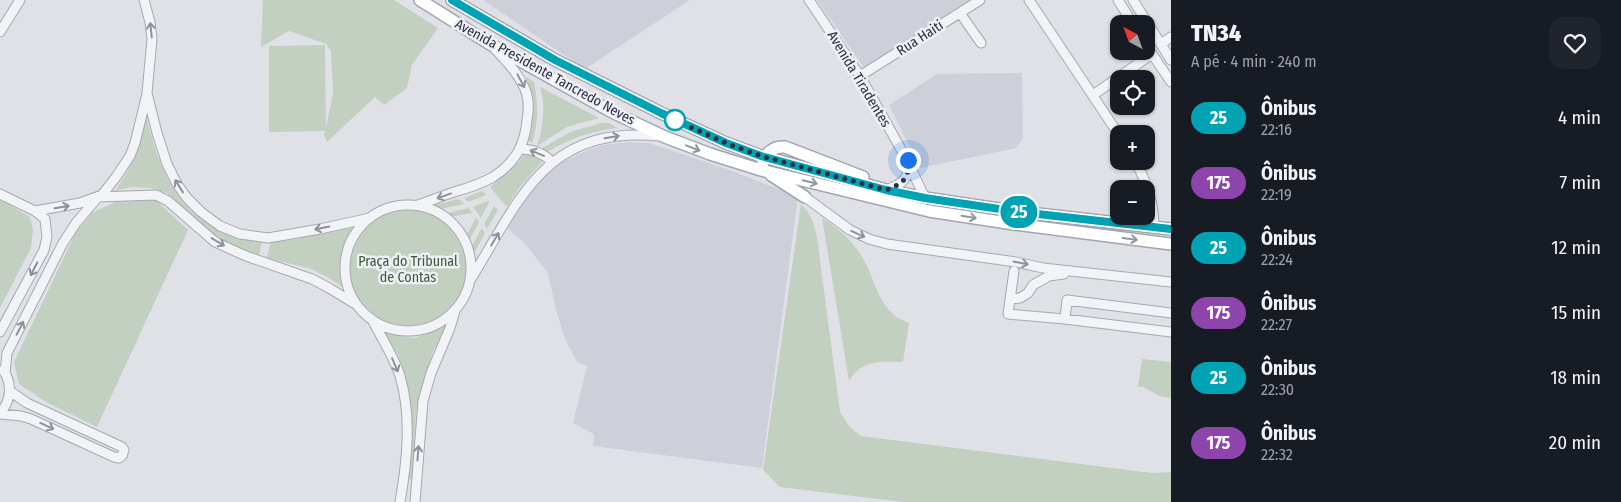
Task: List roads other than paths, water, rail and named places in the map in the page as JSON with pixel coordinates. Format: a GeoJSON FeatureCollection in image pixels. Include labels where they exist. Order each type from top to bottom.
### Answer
{"type":"FeatureCollection","features":[{"type":"Feature","properties":{"kind":"main road","name":"Avenida Presidente Tancredo Neves"},"geometry":{"type":"LineString","coordinates":[[420,0],[490,44],[612,112],[665,137],[710,154],[762,170],[930,211],[1171,244]]}},
{"type":"Feature","properties":{"kind":"main road","name":"Avenida Presidente Tancredo Neves"},"geometry":{"type":"LineString","coordinates":[[452,0],[555,60],[726,143],[765,157]]}},
{"type":"Feature","properties":{"kind":"main road"},"geometry":{"type":"LineString","coordinates":[[805,197],[762,170],[765,157],[773,148],[778,146],[785,147],[870,180],[886,190],[925,198],[1020,212],[1171,229]]}},
{"type":"Feature","properties":{"kind":"street"},"geometry":{"type":"LineString","coordinates":[[0,32],[20,0]]}},
{"type":"Feature","properties":{"kind":"street"},"geometry":{"type":"LineString","coordinates":[[10,391],[27,403],[122,447],[124,450],[123,454],[119,458],[114,457],[31,419],[0,414],[8,400],[10,391],[9,382],[3,370],[7,354],[63,243],[76,223],[112,182],[130,156],[135,143],[147,92],[152,39],[144,0]]}},
{"type":"Feature","properties":{"kind":"street","name":"Avenida Tiradentes"},"geometry":{"type":"LineString","coordinates":[[809,0],[860,76],[908,160],[925,198]]}},
{"type":"Feature","properties":{"kind":"street","name":"Rua Haiti"},"geometry":{"type":"LineString","coordinates":[[860,76],[980,0]]}},
{"type":"Feature","properties":{"kind":"street"},"geometry":{"type":"LineString","coordinates":[[1029,0],[1112,125]]}},
{"type":"Feature","properties":{"kind":"street"},"geometry":{"type":"LineString","coordinates":[[1118,0],[1127,15]]}},
{"type":"Feature","properties":{"kind":"street"},"geometry":{"type":"LineString","coordinates":[[1125,11],[1134,2],[1171,60]]}},
{"type":"Feature","properties":{"kind":"street"},"geometry":{"type":"LineString","coordinates":[[960,13],[981,43]]}},
{"type":"Feature","properties":{"kind":"street"},"geometry":{"type":"LineString","coordinates":[[1161,44],[1171,37]]}},
{"type":"Feature","properties":{"kind":"street"},"geometry":{"type":"LineString","coordinates":[[417,206],[480,184],[494,176],[516,158],[524,140],[528,114],[526,91],[511,65],[490,44]]}},
{"type":"Feature","properties":{"kind":"street"},"geometry":{"type":"LineString","coordinates":[[1155,58],[1171,82]]}},
{"type":"Feature","properties":{"kind":"street"},"geometry":{"type":"LineString","coordinates":[[1093,95],[1143,60]]}},
{"type":"Feature","properties":{"kind":"street"},"geometry":{"type":"LineString","coordinates":[[147,92],[167,164],[187,198],[201,212],[220,226],[240,234],[268,238],[370,218],[389,208],[398,206],[417,206],[435,211],[452,223],[462,235],[468,248],[471,265],[470,281]]}},
{"type":"Feature","properties":{"kind":"street"},"geometry":{"type":"LineString","coordinates":[[35,211],[80,203],[98,197],[156,195],[168,201],[215,242],[246,256],[312,279],[357,306],[373,321],[388,328],[412,331],[438,324],[455,310],[464,297],[470,281],[528,185],[552,162],[573,149],[594,140],[638,134],[665,137]]}},
{"type":"Feature","properties":{"kind":"street"},"geometry":{"type":"LineString","coordinates":[[520,148],[534,150],[552,162]]}},
{"type":"Feature","properties":{"kind":"street"},"geometry":{"type":"LineString","coordinates":[[886,190],[895,187],[905,178],[909,170],[908,160]]}},
{"type":"Feature","properties":{"kind":"street"},"geometry":{"type":"LineString","coordinates":[[1139,170],[1154,209],[1154,227]]}},
{"type":"Feature","properties":{"kind":"street"},"geometry":{"type":"LineString","coordinates":[[0,194],[35,211],[45,219],[47,237],[44,250],[0,332]]}},
{"type":"Feature","properties":{"kind":"street"},"geometry":{"type":"LineString","coordinates":[[805,197],[850,230],[887,244],[1016,262],[1043,268],[1171,282]]}},
{"type":"Feature","properties":{"kind":"street"},"geometry":{"type":"LineString","coordinates":[[357,306],[346,284],[345,261],[354,235],[370,218]]}},
{"type":"Feature","properties":{"kind":"street"},"geometry":{"type":"LineString","coordinates":[[1014,271],[1008,314],[1171,332]]}},
{"type":"Feature","properties":{"kind":"street"},"geometry":{"type":"LineString","coordinates":[[1010,299],[1020,298],[1028,293],[1033,285],[1048,276],[1060,273],[1171,287]]}},
{"type":"Feature","properties":{"kind":"street"},"geometry":{"type":"LineString","coordinates":[[1065,319],[1067,300],[1171,313]]}},
{"type":"Feature","properties":{"kind":"street"},"geometry":{"type":"LineString","coordinates":[[415,502],[422,401],[455,310]]}},
{"type":"Feature","properties":{"kind":"street"},"geometry":{"type":"LineString","coordinates":[[373,321],[395,364],[405,398],[407,424],[400,502]]}},
{"type":"Feature","properties":{"kind":"street"},"geometry":{"type":"LineString","coordinates":[[403,485],[416,485]]}},
{"type":"Feature","properties":{"kind":"park label","name":"Praça do Tribunal de Contas"},"geometry":{"type":"Point","coordinates":[408,270]}}]}
